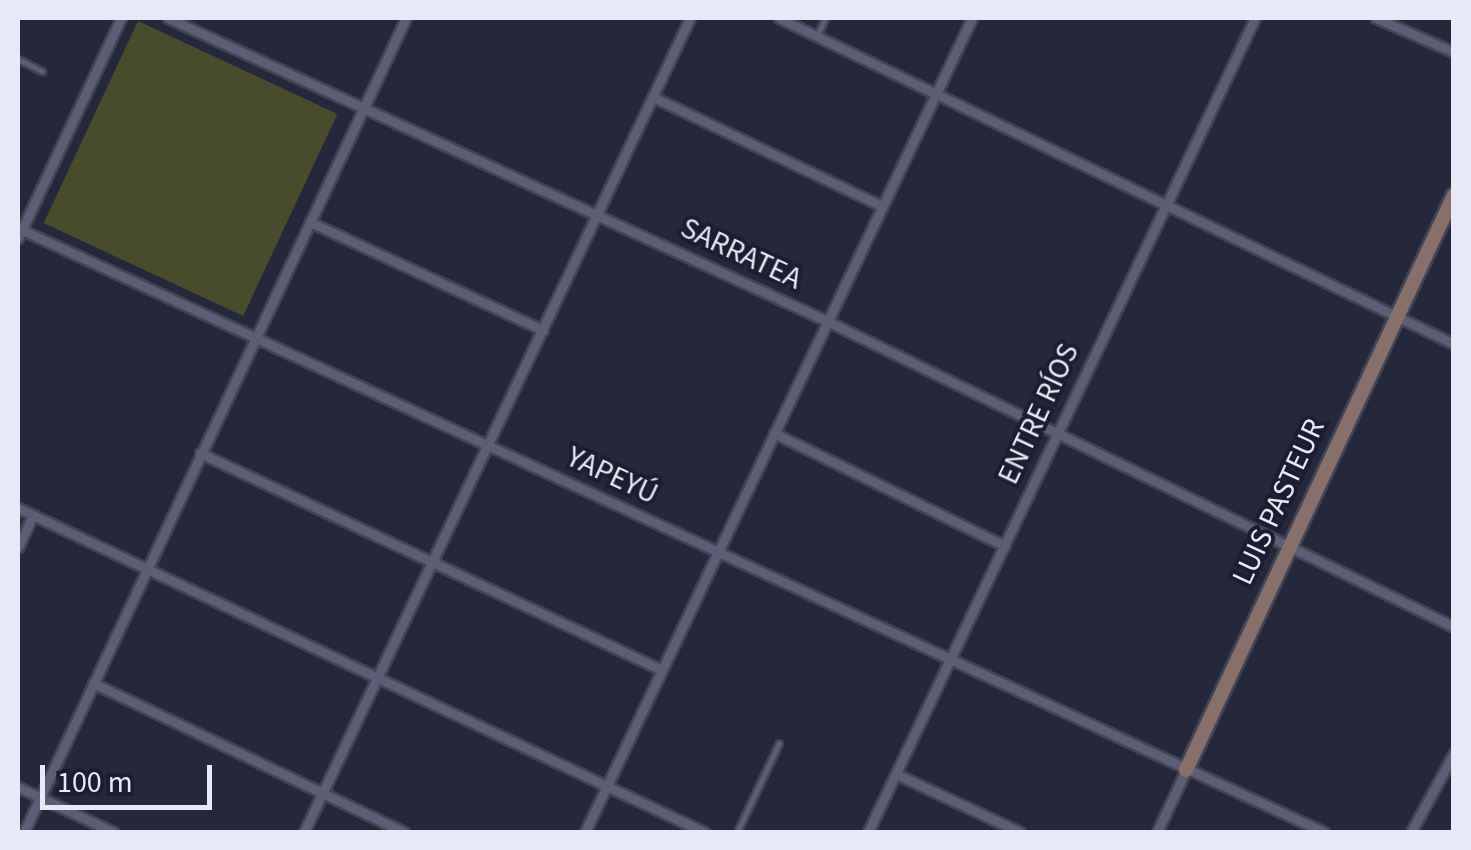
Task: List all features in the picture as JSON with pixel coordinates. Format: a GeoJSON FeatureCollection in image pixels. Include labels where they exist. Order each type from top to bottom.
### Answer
{"type":"FeatureCollection","features":[{"type":"Feature","properties":{"kind":"main road","name":"LUIS PASTEUR"},"geometry":{"type":"LineString","coordinates":[[1186,770],[1454,195]]}},
{"type":"Feature","properties":{"kind":"street"},"geometry":{"type":"LineString","coordinates":[[19,232],[121,18]]}},
{"type":"Feature","properties":{"kind":"street","name":"SARRATEA"},"geometry":{"type":"LineString","coordinates":[[168,18],[827,321],[1454,627]]}},
{"type":"Feature","properties":{"kind":"street"},"geometry":{"type":"LineString","coordinates":[[24,832],[406,18]]}},
{"type":"Feature","properties":{"kind":"street"},"geometry":{"type":"LineString","coordinates":[[304,832],[690,18]]}},
{"type":"Feature","properties":{"kind":"street"},"geometry":{"type":"LineString","coordinates":[[779,18],[1454,344]]}},
{"type":"Feature","properties":{"kind":"street"},"geometry":{"type":"LineString","coordinates":[[585,832],[972,18]]}},
{"type":"Feature","properties":{"kind":"street","name":"ENTRE RÍOS"},"geometry":{"type":"LineString","coordinates":[[868,832],[1255,18]]}},
{"type":"Feature","properties":{"kind":"street"},"geometry":{"type":"LineString","coordinates":[[1376,18],[1454,52]]}},
{"type":"Feature","properties":{"kind":"street"},"geometry":{"type":"LineString","coordinates":[[652,97],[882,206]]}},
{"type":"Feature","properties":{"kind":"street"},"geometry":{"type":"LineString","coordinates":[[310,222],[542,330]]}},
{"type":"Feature","properties":{"kind":"street","name":"YAPEYÚ"},"geometry":{"type":"LineString","coordinates":[[19,232],[1324,832]]}},
{"type":"Feature","properties":{"kind":"street"},"geometry":{"type":"LineString","coordinates":[[774,433],[1004,546]]}},
{"type":"Feature","properties":{"kind":"street"},"geometry":{"type":"LineString","coordinates":[[200,454],[662,670]]}},
{"type":"Feature","properties":{"kind":"street"},"geometry":{"type":"LineString","coordinates":[[18,508],[704,832]]}},
{"type":"Feature","properties":{"kind":"street"},"geometry":{"type":"LineString","coordinates":[[18,546],[33,515]]}},
{"type":"Feature","properties":{"kind":"street"},"geometry":{"type":"LineString","coordinates":[[92,682],[404,832]]}},
{"type":"Feature","properties":{"kind":"street"},"geometry":{"type":"LineString","coordinates":[[1410,832],[1454,753]]}},
{"type":"Feature","properties":{"kind":"street","name":"LUIS PASTEUR"},"geometry":{"type":"LineString","coordinates":[[1157,832],[1186,770]]}},
{"type":"Feature","properties":{"kind":"street"},"geometry":{"type":"LineString","coordinates":[[896,774],[1020,832]]}},
{"type":"Feature","properties":{"kind":"street"},"geometry":{"type":"LineString","coordinates":[[18,788],[113,832]]}},
{"type":"Feature","properties":{"kind":"lane"},"geometry":{"type":"LineString","coordinates":[[817,36],[825,18]]}},
{"type":"Feature","properties":{"kind":"lane"},"geometry":{"type":"LineString","coordinates":[[18,59],[42,71]]}},
{"type":"Feature","properties":{"kind":"lane"},"geometry":{"type":"LineString","coordinates":[[737,832],[779,743]]}},
{"type":"Feature","properties":{"kind":"green space"},"geometry":{"type":"Polygon","coordinates":[[[138,21],[337,114],[243,316],[44,223],[138,21]]]}}]}
